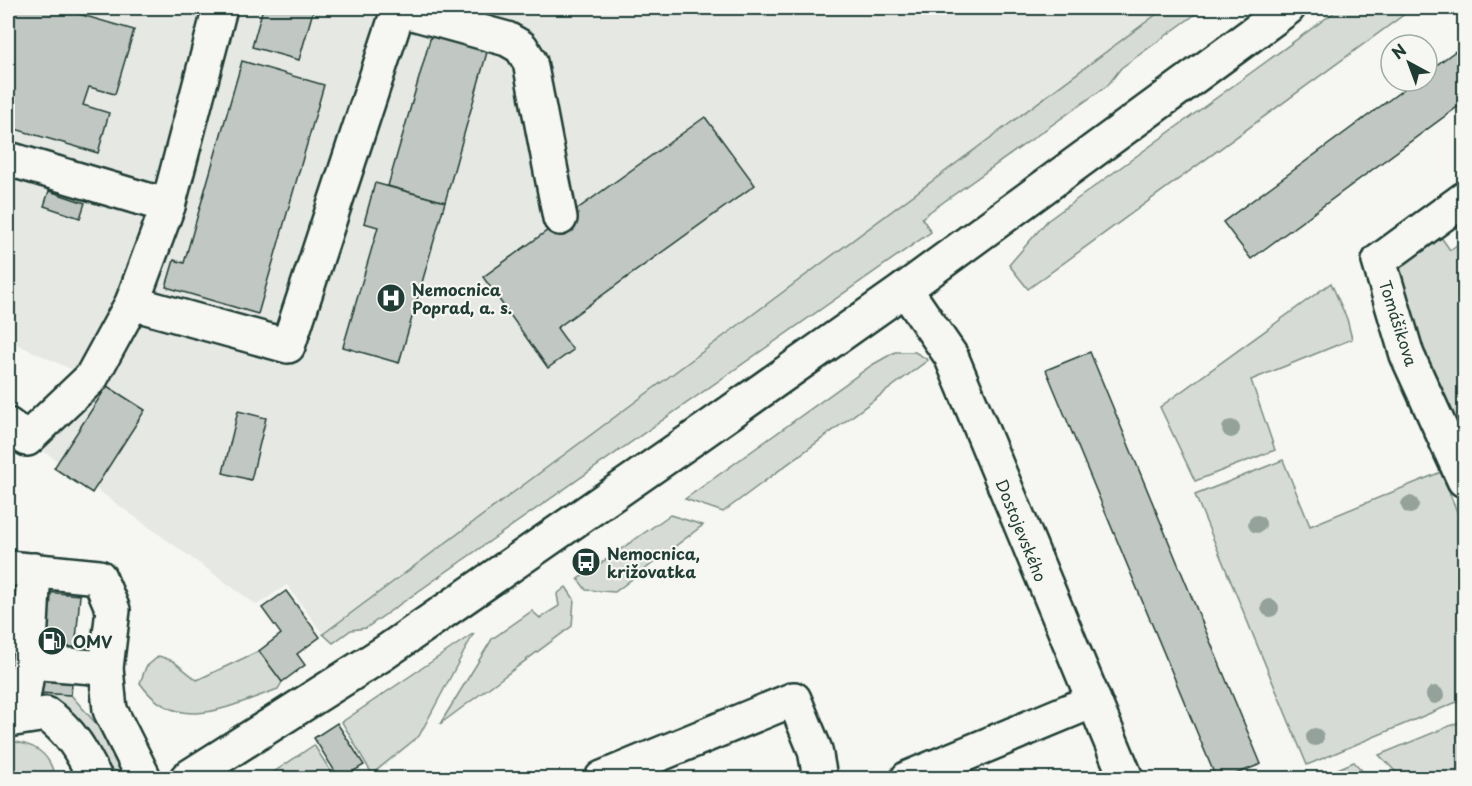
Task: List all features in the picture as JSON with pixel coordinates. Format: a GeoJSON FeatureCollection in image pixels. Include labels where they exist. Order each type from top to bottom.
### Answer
{"type":"FeatureCollection","features":[{"type":"Feature","properties":{"kind":"main road"},"geometry":{"type":"LineString","coordinates":[[8,425],[27,439],[91,378],[132,303],[168,206],[220,8]]}},
{"type":"Feature","properties":{"kind":"main road"},"geometry":{"type":"LineString","coordinates":[[132,303],[288,346],[399,8],[507,39],[521,47],[530,62],[560,218]]}},
{"type":"Feature","properties":{"kind":"main road"},"geometry":{"type":"LineString","coordinates":[[187,778],[384,653],[905,289],[1288,8]]}},
{"type":"Feature","properties":{"kind":"main road"},"geometry":{"type":"LineString","coordinates":[[12,160],[168,206]]}},
{"type":"Feature","properties":{"kind":"main road","name":"Tomášikova"},"geometry":{"type":"LineString","coordinates":[[1464,199],[1379,261],[1407,355],[1464,480]]}},
{"type":"Feature","properties":{"kind":"main road","name":"Dostojevského"},"geometry":{"type":"LineString","coordinates":[[905,289],[951,356],[1126,778]]}},
{"type":"Feature","properties":{"kind":"main road"},"geometry":{"type":"LineString","coordinates":[[95,778],[77,742],[62,725],[46,714],[14,718],[28,662],[21,569],[99,577],[113,610],[106,668],[110,710],[144,778]]}},
{"type":"Feature","properties":{"kind":"main road"},"geometry":{"type":"LineString","coordinates":[[28,662],[106,668]]}},
{"type":"Feature","properties":{"kind":"main road"},"geometry":{"type":"LineString","coordinates":[[602,778],[794,699],[815,750],[814,777]]}},
{"type":"Feature","properties":{"kind":"main road"},"geometry":{"type":"LineString","coordinates":[[908,778],[1094,701]]}},
{"type":"Feature","properties":{"kind":"shaded area","name":"Nemocnica Poprad, a. s."},"geometry":{"type":"Polygon","coordinates":[[[8,8],[1165,8],[323,634],[287,585],[257,605],[27,439],[90,378],[8,340],[8,8]]]}},
{"type":"Feature","properties":{"kind":"shaded area"},"geometry":{"type":"Polygon","coordinates":[[[1165,8],[1204,8],[1121,68],[1108,85],[928,213],[922,218],[931,232],[366,628],[351,630],[333,643],[323,634],[1165,8]]]}},
{"type":"Feature","properties":{"kind":"shaded area"},"geometry":{"type":"Polygon","coordinates":[[[1340,8],[1413,8],[1028,289],[1009,265],[1047,221],[1340,8]]]}},
{"type":"Feature","properties":{"kind":"shaded area"},"geometry":{"type":"Polygon","coordinates":[[[1436,230],[1450,250],[1464,240],[1464,442],[1441,403],[1392,274],[1405,249],[1436,230]]]}},
{"type":"Feature","properties":{"kind":"shaded area"},"geometry":{"type":"Polygon","coordinates":[[[1331,283],[1347,319],[1352,339],[1251,380],[1275,450],[1195,481],[1160,407],[1331,283]]]}},
{"type":"Feature","properties":{"kind":"shaded area"},"geometry":{"type":"Polygon","coordinates":[[[895,352],[915,352],[928,360],[723,512],[685,499],[872,365],[895,352]]]}},
{"type":"Feature","properties":{"kind":"shaded area"},"geometry":{"type":"Polygon","coordinates":[[[1283,460],[1310,526],[1441,472],[1464,529],[1464,699],[1307,765],[1195,495],[1283,460]]]}},
{"type":"Feature","properties":{"kind":"shaded area"},"geometry":{"type":"Polygon","coordinates":[[[670,515],[703,525],[615,592],[586,590],[578,579],[670,515]]]}},
{"type":"Feature","properties":{"kind":"shaded area"},"geometry":{"type":"Polygon","coordinates":[[[566,587],[574,599],[572,626],[440,724],[492,639],[532,611],[540,618],[559,606],[557,594],[566,587]]]}},
{"type":"Feature","properties":{"kind":"shaded area"},"geometry":{"type":"Polygon","coordinates":[[[474,633],[419,736],[372,774],[342,722],[474,633]]]}},
{"type":"Feature","properties":{"kind":"shaded area"},"geometry":{"type":"Polygon","coordinates":[[[259,651],[282,682],[278,689],[223,709],[187,713],[170,709],[155,699],[140,683],[146,667],[159,656],[173,661],[197,680],[259,651]]]}},
{"type":"Feature","properties":{"kind":"shaded area"},"geometry":{"type":"Polygon","coordinates":[[[24,692],[71,695],[113,743],[123,768],[121,774],[110,768],[92,735],[67,707],[59,704],[46,704],[24,692]]]}},
{"type":"Feature","properties":{"kind":"shaded area"},"geometry":{"type":"Polygon","coordinates":[[[1464,720],[1464,778],[1402,778],[1379,755],[1464,720]]]}},
{"type":"Feature","properties":{"kind":"shaded area"},"geometry":{"type":"Polygon","coordinates":[[[8,741],[25,744],[39,750],[45,755],[53,769],[55,778],[8,778],[8,741]]]}},
{"type":"Feature","properties":{"kind":"shaded area"},"geometry":{"type":"Polygon","coordinates":[[[314,745],[335,778],[265,778],[314,745]]]}},
{"type":"Feature","properties":{"kind":"shaded area"},"geometry":{"type":"Polygon","coordinates":[[[1354,762],[1369,778],[1317,778],[1354,762]]]}},
{"type":"Feature","properties":{"kind":"building"},"geometry":{"type":"Polygon","coordinates":[[[8,8],[58,8],[134,30],[115,94],[89,87],[83,105],[109,113],[98,153],[8,127],[8,8]]]}},
{"type":"Feature","properties":{"kind":"building"},"geometry":{"type":"Polygon","coordinates":[[[263,8],[314,8],[299,60],[252,47],[263,8]]]}},
{"type":"Feature","properties":{"kind":"building"},"geometry":{"type":"Polygon","coordinates":[[[433,29],[489,45],[445,202],[388,186],[433,29]]]}},
{"type":"Feature","properties":{"kind":"building"},"geometry":{"type":"Polygon","coordinates":[[[1461,47],[1464,51],[1464,102],[1251,259],[1223,222],[1399,93],[1439,93],[1439,63],[1461,47]]]}},
{"type":"Feature","properties":{"kind":"building"},"geometry":{"type":"Polygon","coordinates":[[[242,61],[324,85],[258,314],[166,287],[174,260],[184,263],[242,61]]]}},
{"type":"Feature","properties":{"kind":"building"},"geometry":{"type":"Polygon","coordinates":[[[705,117],[755,185],[557,328],[573,350],[548,368],[483,277],[705,117]]]}},
{"type":"Feature","properties":{"kind":"building"},"geometry":{"type":"Polygon","coordinates":[[[375,183],[445,202],[399,363],[343,347],[378,227],[364,223],[375,183]]]}},
{"type":"Feature","properties":{"kind":"building"},"geometry":{"type":"Polygon","coordinates":[[[49,191],[85,203],[80,218],[44,206],[49,191]]]}},
{"type":"Feature","properties":{"kind":"building"},"geometry":{"type":"Polygon","coordinates":[[[1090,352],[1261,764],[1226,778],[1216,778],[1046,370],[1090,352]]]}},
{"type":"Feature","properties":{"kind":"building"},"geometry":{"type":"Polygon","coordinates":[[[107,386],[145,410],[92,493],[54,468],[107,386]]]}},
{"type":"Feature","properties":{"kind":"building"},"geometry":{"type":"Polygon","coordinates":[[[238,411],[266,418],[251,480],[223,473],[238,411]]]}},
{"type":"Feature","properties":{"kind":"building"},"geometry":{"type":"Polygon","coordinates":[[[32,591],[80,595],[71,695],[24,692],[26,676],[8,675],[8,623],[29,624],[32,591]]]}},
{"type":"Feature","properties":{"kind":"building"},"geometry":{"type":"Polygon","coordinates":[[[286,591],[320,637],[297,654],[305,665],[282,682],[259,651],[281,634],[262,608],[286,591]]]}},
{"type":"Feature","properties":{"kind":"building"},"geometry":{"type":"Polygon","coordinates":[[[337,723],[364,765],[342,778],[339,778],[314,738],[337,723]]]}},
{"type":"Feature","properties":{"kind":"place","name":"Nemocnica Poprad, a. s."},"geometry":{"type":"Point","coordinates":[391,298]}},
{"type":"Feature","properties":{"kind":"place","name":"Nemocnica, križovatka"},"geometry":{"type":"Point","coordinates":[586,562]}},
{"type":"Feature","properties":{"kind":"place","name":"OMV"},"geometry":{"type":"Point","coordinates":[52,641]}}]}
